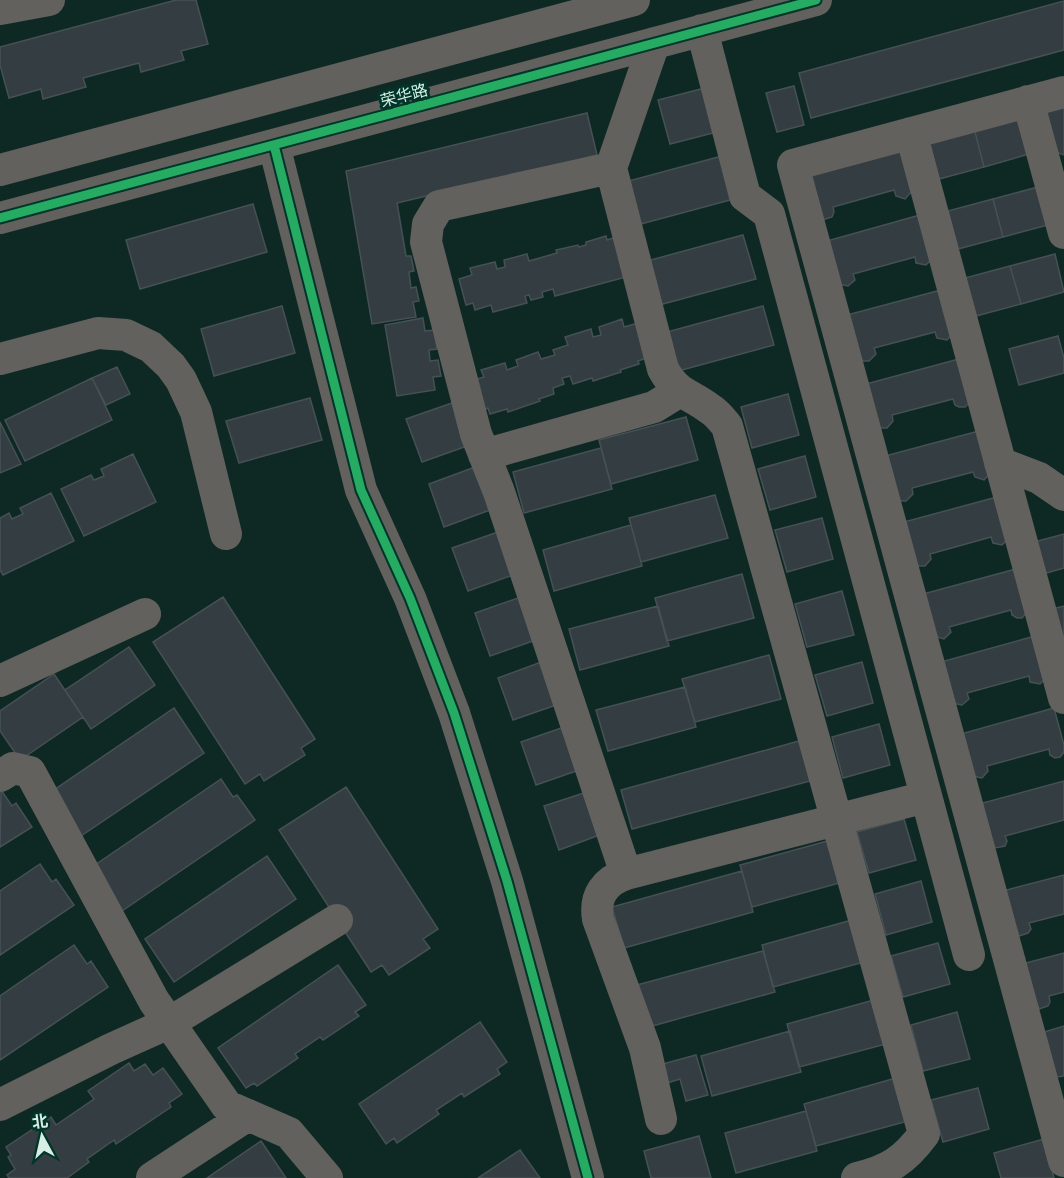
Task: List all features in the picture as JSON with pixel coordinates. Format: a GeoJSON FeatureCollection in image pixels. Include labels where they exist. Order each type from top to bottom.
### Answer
{"type":"FeatureCollection","features":[{"type":"Feature","properties":{"kind":"street"},"geometry":{"type":"LineString","coordinates":[[0,9],[49,0]]}},
{"type":"Feature","properties":{"kind":"street","name":"荣华路"},"geometry":{"type":"LineString","coordinates":[[0,170],[634,0]]}},
{"type":"Feature","properties":{"kind":"street","name":"荣华路"},"geometry":{"type":"LineString","coordinates":[[0,218],[816,0]]}},
{"type":"Feature","properties":{"kind":"street"},"geometry":{"type":"LineString","coordinates":[[702,30],[745,196],[769,214],[969,956]]}},
{"type":"Feature","properties":{"kind":"street"},"geometry":{"type":"LineString","coordinates":[[654,43],[611,168],[663,369],[680,391],[712,409],[727,426],[924,1134],[903,1159],[891,1167],[857,1178]]}},
{"type":"Feature","properties":{"kind":"street"},"geometry":{"type":"LineString","coordinates":[[1064,92],[794,165],[1064,1161]]}},
{"type":"Feature","properties":{"kind":"street"},"geometry":{"type":"LineString","coordinates":[[1028,101],[1064,233]]}},
{"type":"Feature","properties":{"kind":"street"},"geometry":{"type":"LineString","coordinates":[[911,133],[1064,698]]}},
{"type":"Feature","properties":{"kind":"street"},"geometry":{"type":"LineString","coordinates":[[274,145],[361,490],[410,598],[454,713],[507,881],[588,1178]]}},
{"type":"Feature","properties":{"kind":"street"},"geometry":{"type":"LineString","coordinates":[[611,168],[439,206],[428,224],[426,242],[476,434],[499,492],[626,874]]}},
{"type":"Feature","properties":{"kind":"street"},"geometry":{"type":"LineString","coordinates":[[0,358],[98,333],[126,335],[151,346],[181,380],[196,412],[226,534]]}},
{"type":"Feature","properties":{"kind":"street"},"geometry":{"type":"LineString","coordinates":[[484,455],[654,407],[680,391]]}},
{"type":"Feature","properties":{"kind":"street"},"geometry":{"type":"LineString","coordinates":[[1000,463],[1039,478],[1064,495]]}},
{"type":"Feature","properties":{"kind":"street"},"geometry":{"type":"LineString","coordinates":[[0,681],[145,614]]}},
{"type":"Feature","properties":{"kind":"street"},"geometry":{"type":"LineString","coordinates":[[0,776],[14,768],[30,772],[154,1001],[227,1106],[289,1133],[327,1178]]}},
{"type":"Feature","properties":{"kind":"street"},"geometry":{"type":"LineString","coordinates":[[661,1119],[645,1048],[596,910],[599,894],[606,885],[626,874],[926,797]]}},
{"type":"Feature","properties":{"kind":"street"},"geometry":{"type":"LineString","coordinates":[[0,1105],[111,1049],[170,1023],[337,920]]}},
{"type":"Feature","properties":{"kind":"street"},"geometry":{"type":"LineString","coordinates":[[152,1178],[248,1115]]}},
{"type":"Feature","properties":{"kind":"building"},"geometry":{"type":"Polygon","coordinates":[[[176,0],[196,0],[208,44],[181,51],[184,60],[141,72],[139,63],[83,78],[86,87],[43,99],[41,89],[9,98],[0,65],[0,47],[176,0]]]}},
{"type":"Feature","properties":{"kind":"building"},"geometry":{"type":"Polygon","coordinates":[[[1064,1],[1064,50],[811,118],[799,73],[1064,1]]]}},
{"type":"Feature","properties":{"kind":"building"},"geometry":{"type":"Polygon","coordinates":[[[794,86],[804,125],[777,132],[766,93],[794,86]]]}},
{"type":"Feature","properties":{"kind":"building"},"geometry":{"type":"Polygon","coordinates":[[[705,88],[717,132],[670,144],[658,100],[705,88]]]}},
{"type":"Feature","properties":{"kind":"building"},"geometry":{"type":"Polygon","coordinates":[[[1064,104],[1064,155],[1056,152],[1044,110],[1064,104]]]}},
{"type":"Feature","properties":{"kind":"building"},"geometry":{"type":"Polygon","coordinates":[[[587,113],[597,155],[397,203],[406,256],[411,256],[414,271],[409,272],[411,288],[416,287],[419,301],[413,302],[416,317],[372,324],[346,171],[587,113]]]}},
{"type":"Feature","properties":{"kind":"building"},"geometry":{"type":"Polygon","coordinates":[[[1019,116],[1029,154],[984,167],[974,128],[1019,116]]]}},
{"type":"Feature","properties":{"kind":"building"},"geometry":{"type":"Polygon","coordinates":[[[974,128],[984,167],[939,179],[929,140],[974,128]]]}},
{"type":"Feature","properties":{"kind":"building"},"geometry":{"type":"Polygon","coordinates":[[[899,148],[911,192],[905,199],[896,196],[894,190],[833,207],[832,217],[822,220],[806,174],[899,148]]]}},
{"type":"Feature","properties":{"kind":"building"},"geometry":{"type":"Polygon","coordinates":[[[722,156],[734,199],[637,225],[625,182],[722,156]]]}},
{"type":"Feature","properties":{"kind":"building"},"geometry":{"type":"Polygon","coordinates":[[[1038,187],[1048,225],[1003,237],[993,199],[1038,187]]]}},
{"type":"Feature","properties":{"kind":"building"},"geometry":{"type":"Polygon","coordinates":[[[993,199],[1003,237],[958,249],[948,211],[993,199]]]}},
{"type":"Feature","properties":{"kind":"building"},"geometry":{"type":"Polygon","coordinates":[[[253,204],[267,252],[140,289],[126,240],[253,204]]]}},
{"type":"Feature","properties":{"kind":"building"},"geometry":{"type":"Polygon","coordinates":[[[920,215],[932,259],[926,265],[916,263],[915,257],[853,274],[855,280],[848,286],[838,284],[827,241],[920,215]]]}},
{"type":"Feature","properties":{"kind":"building"},"geometry":{"type":"Polygon","coordinates":[[[743,235],[756,279],[659,305],[647,261],[743,235]]]}},
{"type":"Feature","properties":{"kind":"building"},"geometry":{"type":"Polygon","coordinates":[[[606,236],[607,240],[616,237],[626,277],[555,296],[553,289],[542,292],[543,297],[531,300],[529,295],[525,296],[527,303],[493,312],[491,305],[475,310],[473,303],[466,305],[459,279],[472,275],[470,268],[495,262],[497,269],[505,267],[504,260],[527,254],[529,261],[557,253],[556,250],[586,245],[586,242],[606,236]]]}},
{"type":"Feature","properties":{"kind":"building"},"geometry":{"type":"Polygon","coordinates":[[[1055,254],[1064,292],[1021,304],[1010,266],[1055,254]]]}},
{"type":"Feature","properties":{"kind":"building"},"geometry":{"type":"Polygon","coordinates":[[[1010,266],[1021,304],[976,316],[965,278],[1010,266]]]}},
{"type":"Feature","properties":{"kind":"building"},"geometry":{"type":"Polygon","coordinates":[[[941,290],[953,333],[947,340],[937,338],[935,332],[874,348],[876,354],[869,361],[859,359],[847,315],[941,290]]]}},
{"type":"Feature","properties":{"kind":"building"},"geometry":{"type":"Polygon","coordinates":[[[282,306],[295,353],[214,376],[201,329],[282,306]]]}},
{"type":"Feature","properties":{"kind":"building"},"geometry":{"type":"Polygon","coordinates":[[[763,306],[774,345],[678,371],[667,332],[763,306]]]}},
{"type":"Feature","properties":{"kind":"building"},"geometry":{"type":"Polygon","coordinates":[[[423,318],[425,331],[434,330],[437,349],[429,350],[430,361],[438,360],[441,376],[433,377],[435,390],[397,396],[385,325],[423,318]]]}},
{"type":"Feature","properties":{"kind":"building"},"geometry":{"type":"Polygon","coordinates":[[[622,319],[624,327],[638,323],[649,357],[638,361],[639,364],[593,381],[592,378],[573,384],[570,376],[562,378],[564,384],[553,388],[554,394],[508,412],[507,409],[490,414],[488,408],[479,411],[470,381],[484,377],[481,370],[505,363],[507,370],[518,366],[516,360],[538,352],[541,359],[555,355],[553,350],[568,345],[565,337],[591,329],[593,337],[601,335],[599,327],[622,319]]]}},
{"type":"Feature","properties":{"kind":"building"},"geometry":{"type":"Polygon","coordinates":[[[1058,336],[1064,358],[1064,373],[1019,385],[1009,349],[1058,336]]]}},
{"type":"Feature","properties":{"kind":"building"},"geometry":{"type":"Polygon","coordinates":[[[959,359],[971,401],[965,407],[955,405],[953,399],[892,415],[893,421],[887,428],[877,426],[866,384],[959,359]]]}},
{"type":"Feature","properties":{"kind":"building"},"geometry":{"type":"Polygon","coordinates":[[[117,367],[130,394],[106,405],[92,378],[117,367]]]}},
{"type":"Feature","properties":{"kind":"building"},"geometry":{"type":"Polygon","coordinates":[[[92,378],[112,420],[25,461],[5,420],[92,378]]]}},
{"type":"Feature","properties":{"kind":"building"},"geometry":{"type":"Polygon","coordinates":[[[788,394],[799,435],[752,448],[741,407],[788,394]]]}},
{"type":"Feature","properties":{"kind":"building"},"geometry":{"type":"Polygon","coordinates":[[[310,398],[322,440],[239,463],[226,421],[310,398]]]}},
{"type":"Feature","properties":{"kind":"building"},"geometry":{"type":"Polygon","coordinates":[[[452,403],[467,446],[422,462],[406,419],[452,403]]]}},
{"type":"Feature","properties":{"kind":"building"},"geometry":{"type":"Polygon","coordinates":[[[686,417],[698,460],[611,484],[599,440],[686,417]]]}},
{"type":"Feature","properties":{"kind":"building"},"geometry":{"type":"Polygon","coordinates":[[[0,422],[21,464],[0,473],[0,422]]]}},
{"type":"Feature","properties":{"kind":"building"},"geometry":{"type":"Polygon","coordinates":[[[979,431],[990,473],[984,480],[975,477],[973,472],[912,488],[913,494],[906,501],[896,498],[885,456],[979,431]]]}},
{"type":"Feature","properties":{"kind":"building"},"geometry":{"type":"Polygon","coordinates":[[[601,448],[612,489],[524,513],[513,472],[601,448]]]}},
{"type":"Feature","properties":{"kind":"building"},"geometry":{"type":"Polygon","coordinates":[[[133,454],[156,502],[84,536],[61,489],[91,475],[94,480],[104,476],[101,469],[133,454]]]}},
{"type":"Feature","properties":{"kind":"building"},"geometry":{"type":"Polygon","coordinates":[[[805,456],[816,497],[770,510],[758,469],[805,456]]]}},
{"type":"Feature","properties":{"kind":"building"},"geometry":{"type":"Polygon","coordinates":[[[475,467],[490,510],[444,527],[429,484],[475,467]]]}},
{"type":"Feature","properties":{"kind":"building"},"geometry":{"type":"Polygon","coordinates":[[[51,493],[74,541],[3,575],[0,570],[0,518],[9,513],[12,519],[23,514],[20,508],[51,493]]]}},
{"type":"Feature","properties":{"kind":"building"},"geometry":{"type":"Polygon","coordinates":[[[715,495],[728,538],[641,562],[629,518],[715,495]]]}},
{"type":"Feature","properties":{"kind":"building"},"geometry":{"type":"Polygon","coordinates":[[[997,497],[1008,539],[1002,545],[993,543],[991,537],[930,554],[931,559],[925,566],[914,564],[904,522],[997,497]]]}},
{"type":"Feature","properties":{"kind":"building"},"geometry":{"type":"Polygon","coordinates":[[[822,518],[833,559],[787,572],[775,530],[822,518]]]}},
{"type":"Feature","properties":{"kind":"building"},"geometry":{"type":"Polygon","coordinates":[[[631,525],[642,566],[554,591],[543,550],[631,525]]]}},
{"type":"Feature","properties":{"kind":"building"},"geometry":{"type":"Polygon","coordinates":[[[498,532],[513,575],[468,591],[452,548],[498,532]]]}},
{"type":"Feature","properties":{"kind":"building"},"geometry":{"type":"Polygon","coordinates":[[[1064,534],[1064,568],[1043,574],[1034,542],[1064,534]]]}},
{"type":"Feature","properties":{"kind":"building"},"geometry":{"type":"Polygon","coordinates":[[[1016,569],[1028,611],[1022,618],[1012,615],[1011,610],[949,627],[951,632],[944,639],[934,636],[923,594],[1016,569]]]}},
{"type":"Feature","properties":{"kind":"building"},"geometry":{"type":"Polygon","coordinates":[[[742,574],[754,618],[667,641],[655,598],[742,574]]]}},
{"type":"Feature","properties":{"kind":"building"},"geometry":{"type":"Polygon","coordinates":[[[842,591],[854,635],[807,647],[795,604],[842,591]]]}},
{"type":"Feature","properties":{"kind":"building"},"geometry":{"type":"Polygon","coordinates":[[[223,597],[315,739],[301,748],[305,755],[264,781],[260,774],[245,784],[153,642],[223,597]]]}},
{"type":"Feature","properties":{"kind":"building"},"geometry":{"type":"Polygon","coordinates":[[[521,597],[536,640],[490,656],[475,613],[521,597]]]}},
{"type":"Feature","properties":{"kind":"building"},"geometry":{"type":"Polygon","coordinates":[[[658,606],[669,646],[580,670],[569,629],[658,606]]]}},
{"type":"Feature","properties":{"kind":"building"},"geometry":{"type":"Polygon","coordinates":[[[1064,606],[1064,642],[1052,609],[1064,606]]]}},
{"type":"Feature","properties":{"kind":"building"},"geometry":{"type":"Polygon","coordinates":[[[1035,636],[1046,678],[1040,684],[1030,682],[1029,676],[967,693],[969,699],[962,705],[952,703],[941,662],[1035,636]]]}},
{"type":"Feature","properties":{"kind":"building"},"geometry":{"type":"Polygon","coordinates":[[[129,647],[155,685],[91,729],[65,690],[129,647]]]}},
{"type":"Feature","properties":{"kind":"building"},"geometry":{"type":"Polygon","coordinates":[[[769,655],[781,699],[695,722],[682,679],[769,655]]]}},
{"type":"Feature","properties":{"kind":"building"},"geometry":{"type":"Polygon","coordinates":[[[544,661],[559,704],[513,720],[498,678],[544,661]]]}},
{"type":"Feature","properties":{"kind":"building"},"geometry":{"type":"Polygon","coordinates":[[[862,662],[873,703],[827,716],[815,675],[862,662]]]}},
{"type":"Feature","properties":{"kind":"building"},"geometry":{"type":"Polygon","coordinates":[[[54,674],[83,717],[20,760],[0,731],[0,711],[54,674]]]}},
{"type":"Feature","properties":{"kind":"building"},"geometry":{"type":"Polygon","coordinates":[[[685,687],[696,727],[608,751],[596,710],[685,687]]]}},
{"type":"Feature","properties":{"kind":"building"},"geometry":{"type":"Polygon","coordinates":[[[174,708],[204,753],[75,840],[48,794],[174,708]]]}},
{"type":"Feature","properties":{"kind":"building"},"geometry":{"type":"Polygon","coordinates":[[[1054,708],[1064,745],[1064,752],[1060,757],[1055,758],[1050,755],[1049,749],[987,766],[988,771],[982,778],[972,776],[961,734],[1054,708]]]}},
{"type":"Feature","properties":{"kind":"building"},"geometry":{"type":"Polygon","coordinates":[[[879,724],[890,765],[843,778],[832,737],[879,724]]]}},
{"type":"Feature","properties":{"kind":"building"},"geometry":{"type":"Polygon","coordinates":[[[567,726],[582,769],[536,785],[521,742],[567,726]]]}},
{"type":"Feature","properties":{"kind":"building"},"geometry":{"type":"Polygon","coordinates":[[[799,741],[810,781],[632,829],[621,790],[799,741]]]}},
{"type":"Feature","properties":{"kind":"building"},"geometry":{"type":"Polygon","coordinates":[[[221,779],[233,797],[237,795],[255,820],[122,911],[95,865],[221,779]]]}},
{"type":"Feature","properties":{"kind":"building"},"geometry":{"type":"Polygon","coordinates":[[[1064,781],[1064,820],[1005,836],[1007,841],[1005,846],[995,848],[979,804],[1064,781]]]}},
{"type":"Feature","properties":{"kind":"building"},"geometry":{"type":"Polygon","coordinates":[[[346,787],[438,929],[423,939],[430,948],[389,975],[382,965],[371,972],[279,830],[346,787]]]}},
{"type":"Feature","properties":{"kind":"building"},"geometry":{"type":"Polygon","coordinates":[[[1,790],[12,806],[16,803],[32,827],[0,847],[1,790]]]}},
{"type":"Feature","properties":{"kind":"building"},"geometry":{"type":"Polygon","coordinates":[[[590,791],[605,833],[559,850],[544,806],[590,791]]]}},
{"type":"Feature","properties":{"kind":"building"},"geometry":{"type":"Polygon","coordinates":[[[904,819],[916,860],[869,873],[857,832],[904,819]]]}},
{"type":"Feature","properties":{"kind":"building"},"geometry":{"type":"Polygon","coordinates":[[[831,840],[843,882],[752,907],[740,865],[831,840]]]}},
{"type":"Feature","properties":{"kind":"building"},"geometry":{"type":"Polygon","coordinates":[[[267,856],[296,899],[174,982],[145,939],[267,856]]]}},
{"type":"Feature","properties":{"kind":"building"},"geometry":{"type":"Polygon","coordinates":[[[40,864],[52,882],[56,879],[74,905],[0,955],[0,891],[40,864]]]}},
{"type":"Feature","properties":{"kind":"building"},"geometry":{"type":"Polygon","coordinates":[[[742,871],[753,912],[624,948],[612,907],[742,871]]]}},
{"type":"Feature","properties":{"kind":"building"},"geometry":{"type":"Polygon","coordinates":[[[1064,875],[1064,914],[1029,923],[1031,929],[1028,933],[1019,936],[1003,891],[1064,875]]]}},
{"type":"Feature","properties":{"kind":"building"},"geometry":{"type":"Polygon","coordinates":[[[921,881],[932,922],[886,935],[875,894],[921,881]]]}},
{"type":"Feature","properties":{"kind":"building"},"geometry":{"type":"Polygon","coordinates":[[[852,920],[864,962],[773,987],[762,945],[852,920]]]}},
{"type":"Feature","properties":{"kind":"building"},"geometry":{"type":"Polygon","coordinates":[[[938,943],[950,984],[903,997],[891,956],[938,943]]]}},
{"type":"Feature","properties":{"kind":"building"},"geometry":{"type":"Polygon","coordinates":[[[74,945],[87,964],[91,961],[108,987],[0,1060],[0,996],[74,945]]]}},
{"type":"Feature","properties":{"kind":"building"},"geometry":{"type":"Polygon","coordinates":[[[763,951],[775,992],[645,1028],[633,986],[763,951]]]}},
{"type":"Feature","properties":{"kind":"building"},"geometry":{"type":"Polygon","coordinates":[[[1064,953],[1064,992],[1049,996],[1048,1006],[1039,1009],[1022,964],[1064,953]]]}},
{"type":"Feature","properties":{"kind":"building"},"geometry":{"type":"Polygon","coordinates":[[[338,965],[366,1005],[355,1012],[359,1016],[323,1040],[320,1037],[295,1054],[298,1058],[257,1086],[254,1083],[246,1088],[218,1048],[338,965]]]}},
{"type":"Feature","properties":{"kind":"building"},"geometry":{"type":"Polygon","coordinates":[[[874,1000],[886,1044],[799,1067],[787,1024],[874,1000]]]}},
{"type":"Feature","properties":{"kind":"building"},"geometry":{"type":"Polygon","coordinates":[[[957,1012],[970,1059],[923,1071],[911,1025],[957,1012]]]}},
{"type":"Feature","properties":{"kind":"building"},"geometry":{"type":"Polygon","coordinates":[[[480,1022],[507,1062],[497,1069],[500,1074],[464,1097],[462,1093],[436,1110],[439,1114],[397,1143],[394,1138],[386,1144],[359,1104],[480,1022]]]}},
{"type":"Feature","properties":{"kind":"building"},"geometry":{"type":"Polygon","coordinates":[[[1064,1026],[1064,1076],[1057,1077],[1041,1033],[1064,1026]]]}},
{"type":"Feature","properties":{"kind":"building"},"geometry":{"type":"Polygon","coordinates":[[[790,1031],[801,1072],[712,1096],[701,1056],[790,1031]]]}},
{"type":"Feature","properties":{"kind":"building"},"geometry":{"type":"Polygon","coordinates":[[[696,1055],[708,1095],[686,1101],[680,1079],[664,1084],[659,1065],[696,1055]]]}},
{"type":"Feature","properties":{"kind":"building"},"geometry":{"type":"Polygon","coordinates":[[[129,1063],[134,1071],[145,1064],[153,1075],[163,1068],[182,1094],[169,1103],[171,1107],[116,1144],[114,1140],[87,1159],[89,1162],[67,1178],[9,1178],[7,1175],[15,1169],[8,1157],[11,1155],[6,1147],[51,1117],[56,1125],[94,1099],[88,1091],[129,1063]]]}},
{"type":"Feature","properties":{"kind":"building"},"geometry":{"type":"Polygon","coordinates":[[[896,1078],[908,1121],[816,1146],[804,1104],[896,1078]]]}},
{"type":"Feature","properties":{"kind":"building"},"geometry":{"type":"Polygon","coordinates":[[[978,1088],[989,1129],[943,1142],[931,1100],[978,1088]]]}},
{"type":"Feature","properties":{"kind":"building"},"geometry":{"type":"Polygon","coordinates":[[[806,1111],[817,1151],[736,1173],[725,1133],[806,1111]]]}},
{"type":"Feature","properties":{"kind":"building"},"geometry":{"type":"Polygon","coordinates":[[[699,1136],[711,1178],[651,1178],[644,1151],[699,1136]]]}},
{"type":"Feature","properties":{"kind":"building"},"geometry":{"type":"Polygon","coordinates":[[[1044,1139],[1054,1178],[1001,1178],[994,1153],[1044,1139]]]}},
{"type":"Feature","properties":{"kind":"building"},"geometry":{"type":"Polygon","coordinates":[[[261,1141],[286,1178],[207,1178],[261,1141]]]}},
{"type":"Feature","properties":{"kind":"building"},"geometry":{"type":"Polygon","coordinates":[[[520,1150],[540,1178],[478,1178],[520,1150]]]}},
{"type":"Feature","properties":{"kind":"cycle path"},"geometry":{"type":"LineString","coordinates":[[0,218],[816,0]]}},
{"type":"Feature","properties":{"kind":"cycle path"},"geometry":{"type":"LineString","coordinates":[[274,145],[361,490],[410,598],[454,713],[507,881],[588,1178]]}}]}
